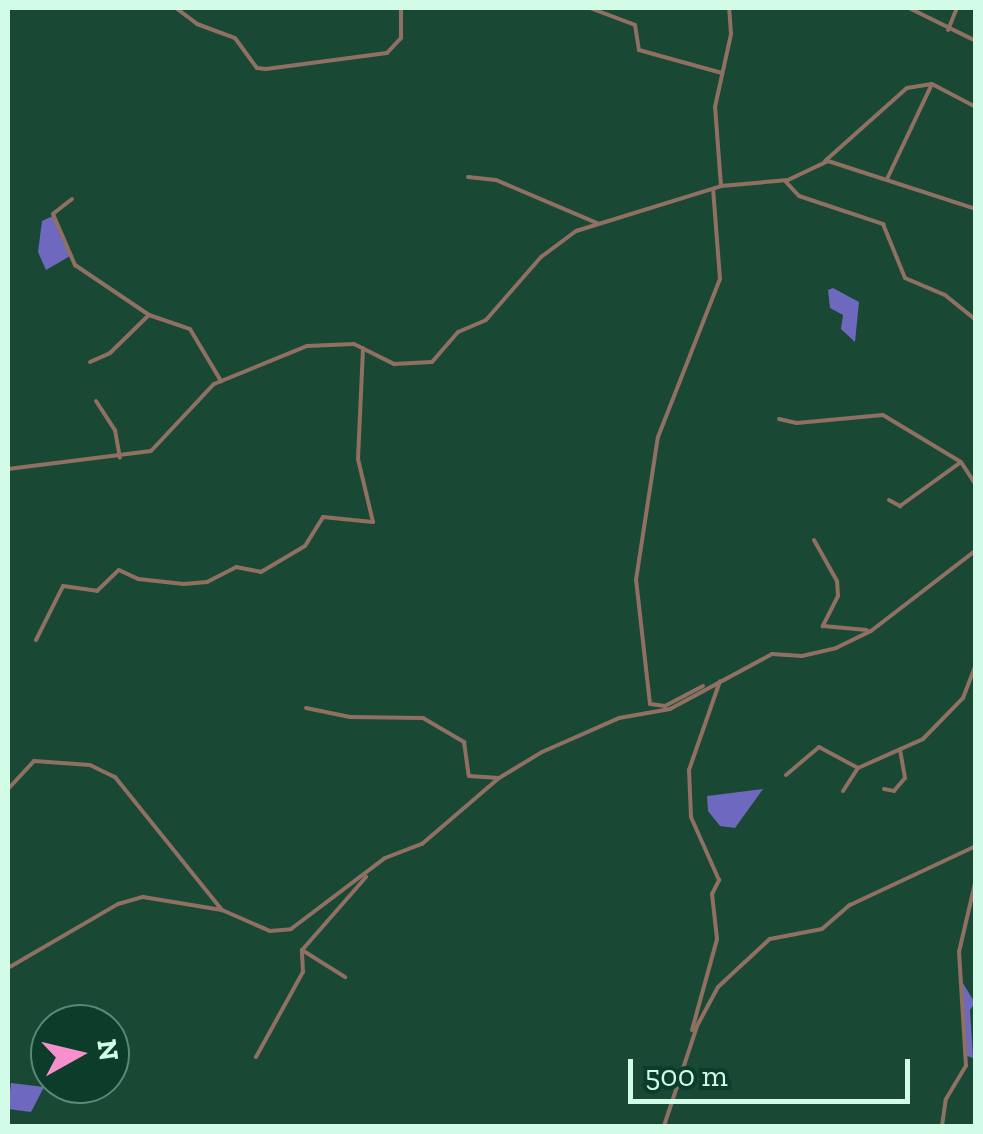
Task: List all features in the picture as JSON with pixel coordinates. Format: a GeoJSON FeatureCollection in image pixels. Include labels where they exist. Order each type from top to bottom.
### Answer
{"type":"FeatureCollection","features":[{"type":"Feature","properties":{"kind":"street"},"geometry":{"type":"LineString","coordinates":[[176,8],[197,24],[236,38],[257,68],[266,69],[387,53],[401,38],[401,8]]}},
{"type":"Feature","properties":{"kind":"street"},"geometry":{"type":"LineString","coordinates":[[590,8],[635,25],[639,50],[722,74]]}},
{"type":"Feature","properties":{"kind":"street"},"geometry":{"type":"LineString","coordinates":[[721,186],[715,107],[730,8]]}},
{"type":"Feature","properties":{"kind":"street"},"geometry":{"type":"LineString","coordinates":[[910,8],[976,41]]}},
{"type":"Feature","properties":{"kind":"street"},"geometry":{"type":"LineString","coordinates":[[948,30],[957,8]]}},
{"type":"Feature","properties":{"kind":"street"},"geometry":{"type":"LineString","coordinates":[[886,180],[932,84]]}},
{"type":"Feature","properties":{"kind":"street"},"geometry":{"type":"LineString","coordinates":[[8,470],[150,451],[221,380],[307,346],[363,348],[394,364],[432,362],[458,332],[486,320],[541,257],[596,224],[721,186],[786,180],[824,161],[895,94],[932,84],[976,107]]}},
{"type":"Feature","properties":{"kind":"street"},"geometry":{"type":"LineString","coordinates":[[824,161],[976,210]]}},
{"type":"Feature","properties":{"kind":"street"},"geometry":{"type":"LineString","coordinates":[[468,177],[496,180],[596,224]]}},
{"type":"Feature","properties":{"kind":"street"},"geometry":{"type":"LineString","coordinates":[[786,180],[799,196],[882,224],[905,278],[945,295],[976,320]]}},
{"type":"Feature","properties":{"kind":"street"},"geometry":{"type":"LineString","coordinates":[[713,189],[720,278],[670,393],[653,456],[636,580],[652,706],[720,680],[772,654],[802,656],[871,631],[976,550]]}},
{"type":"Feature","properties":{"kind":"street"},"geometry":{"type":"LineString","coordinates":[[72,198],[53,214],[65,251],[84,273],[149,315],[190,329],[221,380]]}},
{"type":"Feature","properties":{"kind":"street"},"geometry":{"type":"LineString","coordinates":[[90,362],[110,352],[149,315]]}},
{"type":"Feature","properties":{"kind":"street"},"geometry":{"type":"LineString","coordinates":[[36,640],[63,586],[97,591],[118,570],[138,579],[184,584],[208,582],[236,567],[261,572],[304,546],[323,516],[373,522],[358,458],[363,348]]}},
{"type":"Feature","properties":{"kind":"street"},"geometry":{"type":"LineString","coordinates":[[96,401],[115,430],[120,458]]}},
{"type":"Feature","properties":{"kind":"street"},"geometry":{"type":"LineString","coordinates":[[780,418],[797,423],[883,415],[961,462],[976,485]]}},
{"type":"Feature","properties":{"kind":"street"},"geometry":{"type":"LineString","coordinates":[[890,500],[900,506],[961,462]]}},
{"type":"Feature","properties":{"kind":"street"},"geometry":{"type":"LineString","coordinates":[[814,540],[837,581],[838,596],[823,626],[871,631]]}},
{"type":"Feature","properties":{"kind":"street"},"geometry":{"type":"LineString","coordinates":[[843,790],[858,768],[923,739],[963,698],[976,664]]}},
{"type":"Feature","properties":{"kind":"street"},"geometry":{"type":"LineString","coordinates":[[664,1126],[717,939],[712,894],[719,880],[691,818],[689,770],[720,680]]}},
{"type":"Feature","properties":{"kind":"street"},"geometry":{"type":"LineString","coordinates":[[8,968],[118,904],[162,897],[222,910],[270,930],[291,929],[376,866],[422,844],[499,778],[619,718],[670,708],[707,685]]}},
{"type":"Feature","properties":{"kind":"street"},"geometry":{"type":"LineString","coordinates":[[306,708],[350,717],[423,718],[464,742],[468,776],[499,778]]}},
{"type":"Feature","properties":{"kind":"street"},"geometry":{"type":"LineString","coordinates":[[786,775],[820,747],[858,768]]}},
{"type":"Feature","properties":{"kind":"street"},"geometry":{"type":"LineString","coordinates":[[884,789],[894,791],[904,778],[900,749]]}},
{"type":"Feature","properties":{"kind":"street"},"geometry":{"type":"LineString","coordinates":[[8,789],[34,761],[90,765],[115,777],[222,910]]}},
{"type":"Feature","properties":{"kind":"street"},"geometry":{"type":"LineString","coordinates":[[688,1049],[718,987],[770,939],[822,928],[866,896],[976,846]]}},
{"type":"Feature","properties":{"kind":"street"},"geometry":{"type":"LineString","coordinates":[[256,1057],[303,972],[302,950],[376,866]]}},
{"type":"Feature","properties":{"kind":"street"},"geometry":{"type":"LineString","coordinates":[[942,1126],[946,1099],[966,1066],[960,952],[976,879]]}},
{"type":"Feature","properties":{"kind":"street"},"geometry":{"type":"LineString","coordinates":[[302,950],[345,977]]}},
{"type":"Feature","properties":{"kind":"shaded area"},"geometry":{"type":"Polygon","coordinates":[[[55,215],[70,256],[46,270],[38,252],[42,221],[55,215]]]}},
{"type":"Feature","properties":{"kind":"shaded area"},"geometry":{"type":"Polygon","coordinates":[[[833,288],[859,302],[855,342],[841,329],[843,315],[830,308],[828,290],[833,288]]]}},
{"type":"Feature","properties":{"kind":"shaded area"},"geometry":{"type":"Polygon","coordinates":[[[763,789],[735,828],[720,826],[708,811],[707,796],[763,789]]]}},
{"type":"Feature","properties":{"kind":"shaded area"},"geometry":{"type":"Polygon","coordinates":[[[961,980],[975,1003],[970,1010],[973,1058],[967,1056],[961,980]]]}},
{"type":"Feature","properties":{"kind":"shaded area"},"geometry":{"type":"Polygon","coordinates":[[[11,1083],[30,1085],[30,1104],[35,1104],[31,1112],[8,1109],[11,1083]]]}}]}
